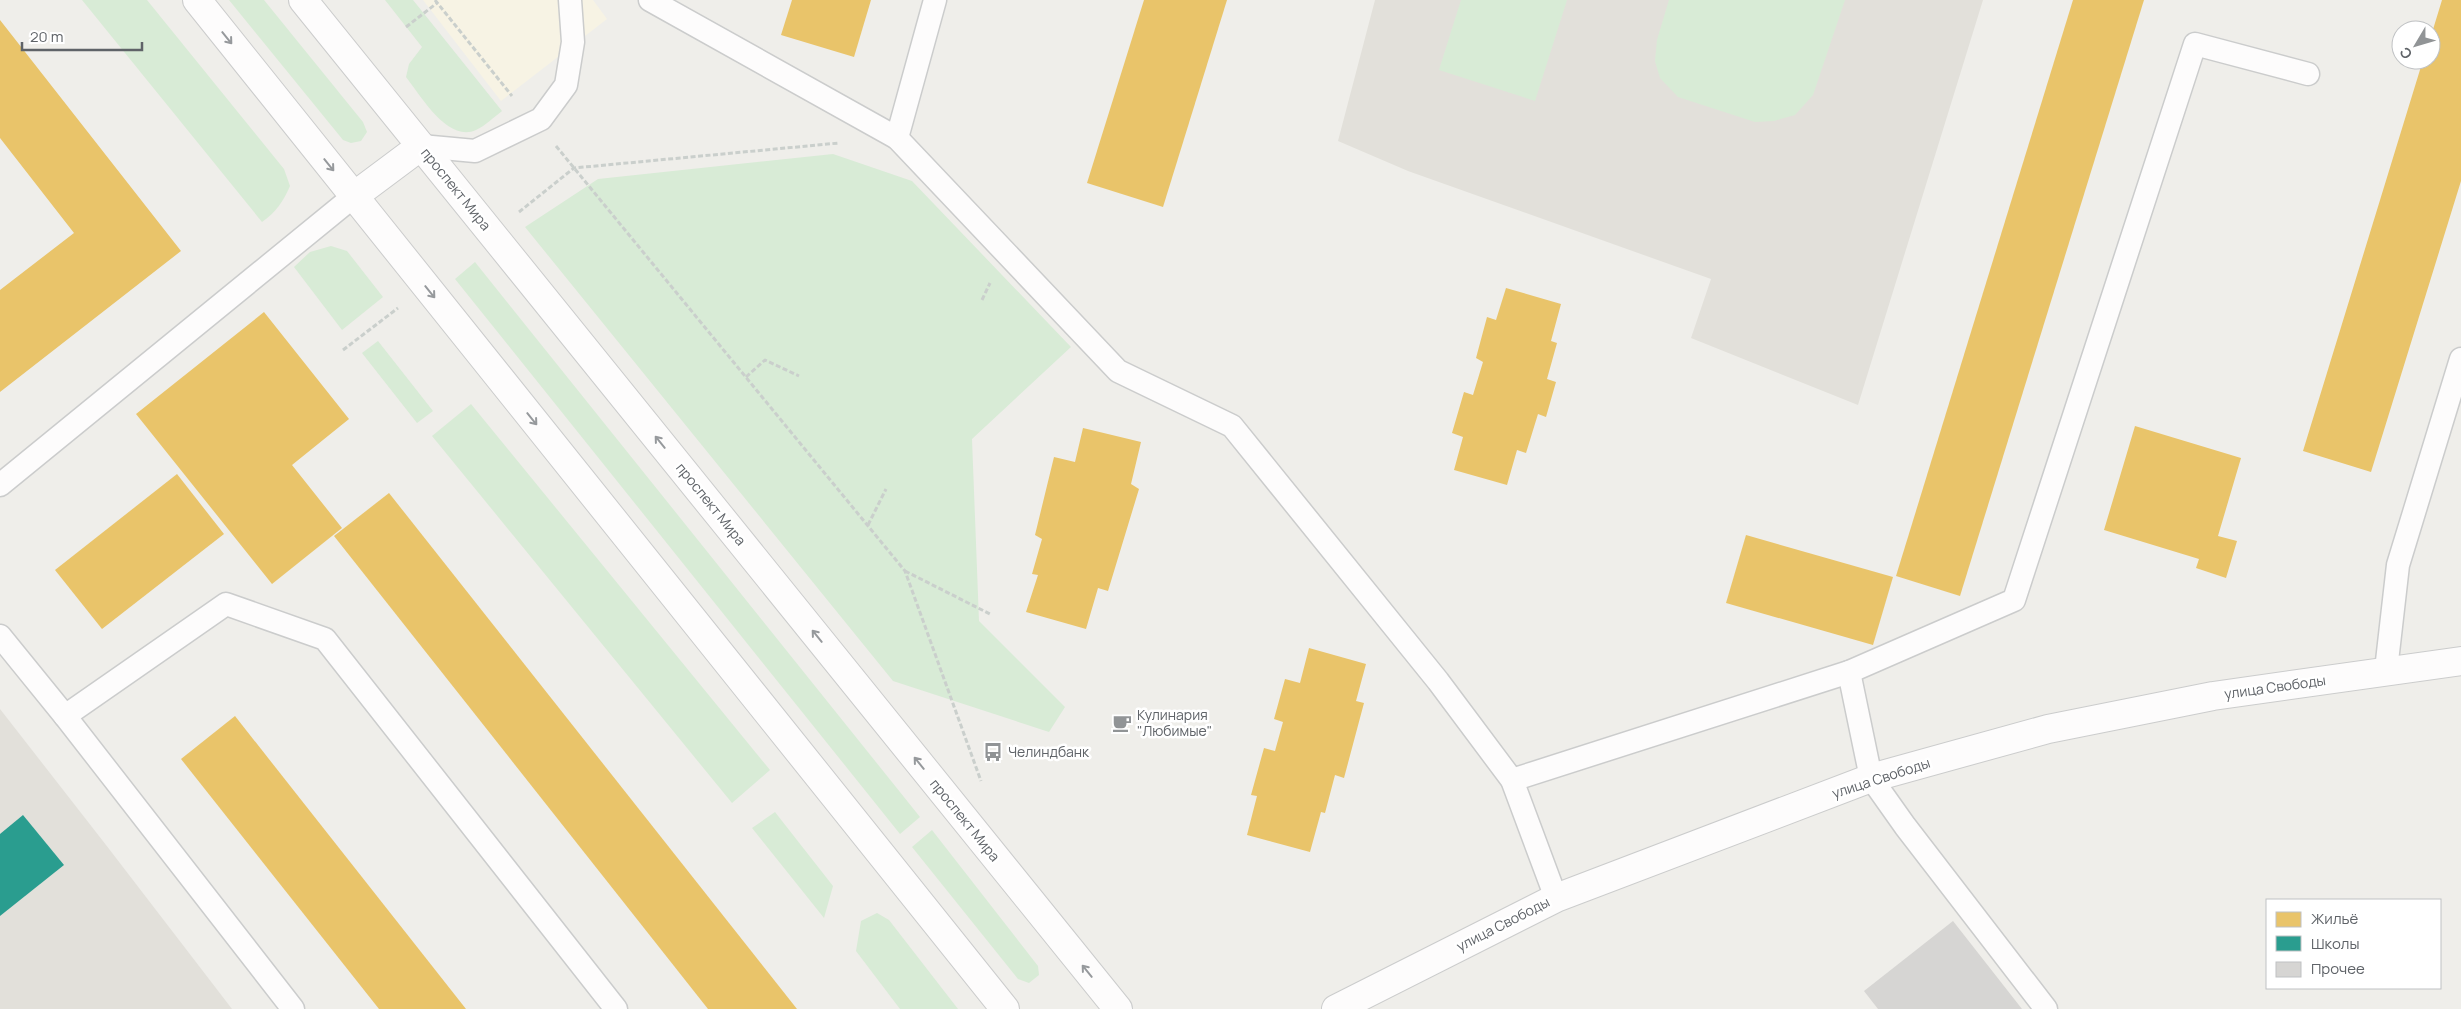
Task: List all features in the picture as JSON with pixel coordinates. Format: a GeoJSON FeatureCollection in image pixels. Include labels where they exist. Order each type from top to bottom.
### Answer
{"type":"FeatureCollection","features":[{"type":"Feature","properties":{"kind":"street"},"geometry":{"type":"LineString","coordinates":[[197,0],[1005,1009]]}},
{"type":"Feature","properties":{"kind":"street","name":"проспект Мира"},"geometry":{"type":"LineString","coordinates":[[303,0],[1118,1009]]}},
{"type":"Feature","properties":{"kind":"street"},"geometry":{"type":"LineString","coordinates":[[354,196],[421,146]]}},
{"type":"Feature","properties":{"kind":"street","name":"улица Свободы"},"geometry":{"type":"LineString","coordinates":[[1336,1009],[1556,898],[1871,778],[2048,729],[2213,696],[2386,670],[2461,661]]}},
{"type":"Feature","properties":{"kind":"lane"},"geometry":{"type":"LineString","coordinates":[[421,146],[475,151],[541,119],[566,85],[573,42],[570,0]]}},
{"type":"Feature","properties":{"kind":"lane"},"geometry":{"type":"LineString","coordinates":[[650,0],[897,138],[1118,372],[1232,426],[1432,673],[1512,780],[1556,898]]}},
{"type":"Feature","properties":{"kind":"lane"},"geometry":{"type":"LineString","coordinates":[[897,138],[935,0]]}},
{"type":"Feature","properties":{"kind":"lane"},"geometry":{"type":"LineString","coordinates":[[1512,780],[1849,672],[2014,600],[2194,44],[2308,74]]}},
{"type":"Feature","properties":{"kind":"lane"},"geometry":{"type":"LineString","coordinates":[[0,484],[354,196]]}},
{"type":"Feature","properties":{"kind":"lane"},"geometry":{"type":"LineString","coordinates":[[2386,670],[2398,565],[2461,359]]}},
{"type":"Feature","properties":{"kind":"lane"},"geometry":{"type":"LineString","coordinates":[[65,716],[226,604],[325,639],[616,1009]]}},
{"type":"Feature","properties":{"kind":"lane"},"geometry":{"type":"LineString","coordinates":[[0,636],[65,716],[293,1009]]}},
{"type":"Feature","properties":{"kind":"lane"},"geometry":{"type":"LineString","coordinates":[[1849,672],[1871,778],[1905,826],[2046,1009]]}},
{"type":"Feature","properties":{"kind":"path"},"geometry":{"type":"LineString","coordinates":[[406,27],[436,1],[905,571],[981,782]]}},
{"type":"Feature","properties":{"kind":"path"},"geometry":{"type":"LineString","coordinates":[[514,216],[574,168],[897,138]]}},
{"type":"Feature","properties":{"kind":"path"},"geometry":{"type":"LineString","coordinates":[[343,350],[405,302]]}},
{"type":"Feature","properties":{"kind":"path"},"geometry":{"type":"LineString","coordinates":[[746,376],[764,360],[799,376]]}},
{"type":"Feature","properties":{"kind":"path"},"geometry":{"type":"LineString","coordinates":[[868,525],[886,489]]}},
{"type":"Feature","properties":{"kind":"path"},"geometry":{"type":"LineString","coordinates":[[905,571],[992,615]]}},
{"type":"Feature","properties":{"kind":"shaded area"},"geometry":{"type":"Polygon","coordinates":[[[423,0],[593,0],[607,19],[501,101],[423,0]]]}},
{"type":"Feature","properties":{"kind":"shaded area"},"geometry":{"type":"Polygon","coordinates":[[[1375,0],[1983,0],[1858,405],[1691,338],[1711,279],[1408,171],[1338,141],[1375,0]]]}},
{"type":"Feature","properties":{"kind":"shaded area"},"geometry":{"type":"Polygon","coordinates":[[[0,709],[106,845],[232,1009],[0,1009],[0,709]]]}},
{"type":"Feature","properties":{"kind":"green space"},"geometry":{"type":"Polygon","coordinates":[[[82,0],[147,0],[284,169],[290,186],[279,206],[267,218],[262,222],[82,0]]]}},
{"type":"Feature","properties":{"kind":"green space"},"geometry":{"type":"Polygon","coordinates":[[[229,0],[264,0],[363,122],[367,132],[361,141],[351,143],[343,140],[229,0]]]}},
{"type":"Feature","properties":{"kind":"green space"},"geometry":{"type":"Polygon","coordinates":[[[385,0],[413,0],[502,111],[476,130],[466,132],[455,130],[436,116],[406,77],[409,64],[422,47],[385,0]]]}},
{"type":"Feature","properties":{"kind":"green space"},"geometry":{"type":"Polygon","coordinates":[[[1461,0],[1567,0],[1535,101],[1439,70],[1461,0]]]}},
{"type":"Feature","properties":{"kind":"green space"},"geometry":{"type":"Polygon","coordinates":[[[1669,0],[1845,0],[1813,95],[1795,115],[1774,121],[1755,122],[1678,97],[1660,78],[1655,61],[1657,40],[1669,0]]]}},
{"type":"Feature","properties":{"kind":"green space"},"geometry":{"type":"Polygon","coordinates":[[[833,154],[912,181],[1071,347],[972,439],[979,621],[1065,707],[1049,732],[893,681],[525,227],[598,179],[833,154]]]}},
{"type":"Feature","properties":{"kind":"green space"},"geometry":{"type":"Polygon","coordinates":[[[331,246],[347,251],[383,297],[342,330],[294,267],[310,252],[331,246]]]}},
{"type":"Feature","properties":{"kind":"green space"},"geometry":{"type":"Polygon","coordinates":[[[475,262],[920,817],[900,834],[455,279],[475,262]]]}},
{"type":"Feature","properties":{"kind":"green space"},"geometry":{"type":"Polygon","coordinates":[[[378,341],[433,411],[417,423],[362,353],[378,341]]]}},
{"type":"Feature","properties":{"kind":"green space"},"geometry":{"type":"Polygon","coordinates":[[[471,404],[770,770],[732,803],[432,436],[471,404]]]}},
{"type":"Feature","properties":{"kind":"green space"},"geometry":{"type":"Polygon","coordinates":[[[775,812],[833,886],[824,918],[752,828],[775,812]]]}},
{"type":"Feature","properties":{"kind":"green space"},"geometry":{"type":"Polygon","coordinates":[[[932,830],[1038,966],[1039,975],[1029,983],[1018,979],[912,847],[932,830]]]}},
{"type":"Feature","properties":{"kind":"green space"},"geometry":{"type":"Polygon","coordinates":[[[877,913],[889,920],[958,1009],[900,1009],[856,951],[861,921],[877,913]]]}},
{"type":"Feature","properties":{"kind":"building: Жильё"},"geometry":{"type":"Polygon","coordinates":[[[792,0],[871,0],[854,57],[781,35],[792,0]]]}},
{"type":"Feature","properties":{"kind":"building: Жильё"},"geometry":{"type":"Polygon","coordinates":[[[1144,0],[1227,0],[1163,207],[1087,183],[1144,0]]]}},
{"type":"Feature","properties":{"kind":"building: Жильё"},"geometry":{"type":"Polygon","coordinates":[[[2073,0],[2144,0],[1960,596],[1896,576],[2073,0]]]}},
{"type":"Feature","properties":{"kind":"building: Жильё"},"geometry":{"type":"Polygon","coordinates":[[[2442,0],[2461,0],[2461,181],[2371,472],[2303,451],[2420,70],[2441,70],[2441,20],[2436,20],[2442,0]]]}},
{"type":"Feature","properties":{"kind":"building: Жильё"},"geometry":{"type":"Polygon","coordinates":[[[0,20],[181,251],[0,392],[0,290],[74,233],[0,138],[0,20]]]}},
{"type":"Feature","properties":{"kind":"building: Жильё"},"geometry":{"type":"Polygon","coordinates":[[[1506,288],[1561,304],[1551,341],[1557,343],[1547,379],[1556,382],[1546,417],[1538,414],[1526,453],[1517,450],[1507,485],[1454,470],[1463,437],[1452,433],[1464,392],[1473,395],[1483,362],[1476,358],[1487,317],[1496,320],[1506,288]]]}},
{"type":"Feature","properties":{"kind":"building: Жильё"},"geometry":{"type":"Polygon","coordinates":[[[264,312],[349,419],[292,465],[342,528],[272,584],[136,414],[264,312]]]}},
{"type":"Feature","properties":{"kind":"building: Жильё"},"geometry":{"type":"Polygon","coordinates":[[[2135,426],[2241,458],[2218,536],[2237,541],[2226,578],[2196,568],[2199,559],[2104,530],[2135,426]]]}},
{"type":"Feature","properties":{"kind":"building: Жильё"},"geometry":{"type":"Polygon","coordinates":[[[1083,428],[1141,442],[1131,484],[1139,489],[1108,591],[1098,588],[1086,629],[1026,612],[1038,575],[1032,574],[1042,539],[1035,535],[1054,457],[1075,462],[1083,428]]]}},
{"type":"Feature","properties":{"kind":"building: Жильё"},"geometry":{"type":"Polygon","coordinates":[[[177,474],[224,534],[102,629],[55,570],[177,474]]]}},
{"type":"Feature","properties":{"kind":"building: Жильё"},"geometry":{"type":"Polygon","coordinates":[[[389,493],[797,1009],[708,1009],[334,536],[389,493]]]}},
{"type":"Feature","properties":{"kind":"building: Жильё"},"geometry":{"type":"Polygon","coordinates":[[[1746,535],[1893,577],[1873,645],[1726,603],[1746,535]]]}},
{"type":"Feature","properties":{"kind":"building: Жильё"},"geometry":{"type":"Polygon","coordinates":[[[1309,648],[1366,664],[1356,701],[1364,703],[1344,778],[1335,775],[1325,813],[1321,812],[1310,852],[1247,835],[1257,796],[1251,795],[1264,748],[1275,751],[1283,722],[1274,719],[1285,679],[1300,683],[1309,648]]]}},
{"type":"Feature","properties":{"kind":"building: Жильё"},"geometry":{"type":"Polygon","coordinates":[[[235,716],[466,1009],[379,1009],[181,759],[235,716]]]}},
{"type":"Feature","properties":{"kind":"building: Школы"},"geometry":{"type":"Polygon","coordinates":[[[23,815],[64,865],[0,916],[0,834],[23,815]]]}},
{"type":"Feature","properties":{"kind":"building: Прочее"},"geometry":{"type":"Polygon","coordinates":[[[1953,921],[2022,1009],[1878,1009],[1864,991],[1953,921]]]}},
{"type":"Feature","properties":{"kind":"place","name":"Кулинария \"Любимые\""},"geometry":{"type":"Point","coordinates":[1122,723]}},
{"type":"Feature","properties":{"kind":"place","name":"Челиндбанк"},"geometry":{"type":"Point","coordinates":[993,752]}}]}
